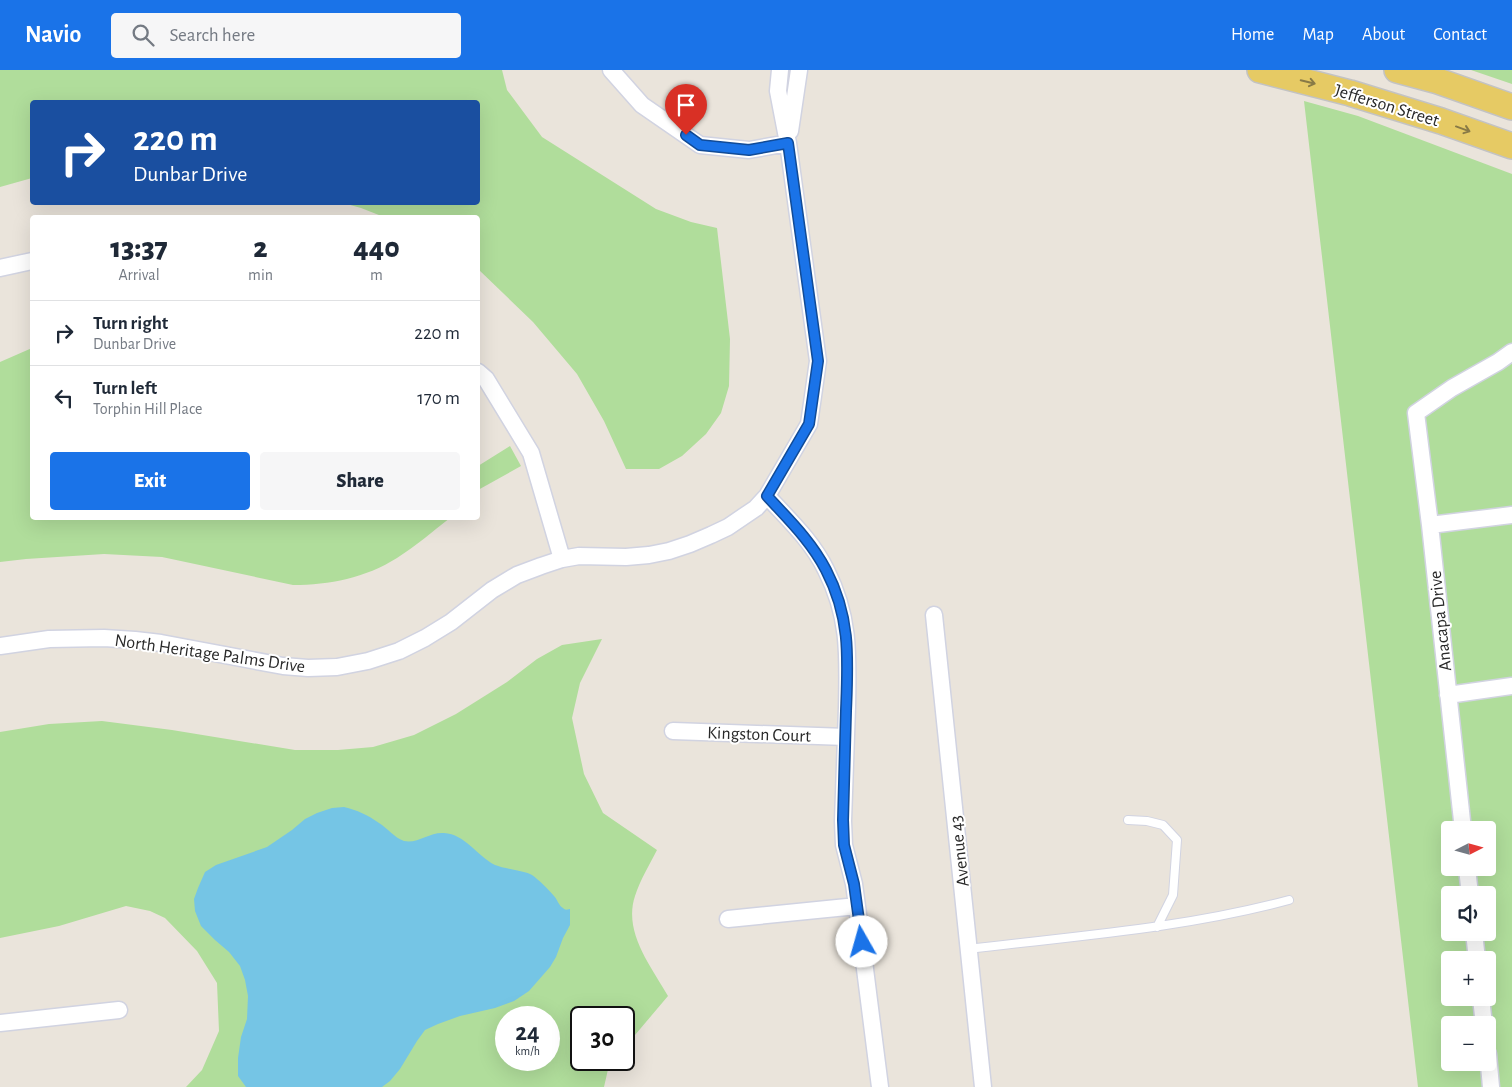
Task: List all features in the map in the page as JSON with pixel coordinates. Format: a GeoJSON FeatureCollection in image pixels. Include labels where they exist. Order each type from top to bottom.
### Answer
{"type":"FeatureCollection","features":[{"type":"Feature","properties":{"kind":"main road","name":"Jefferson Street"},"geometry":{"type":"LineString","coordinates":[[1260,70],[1359,95],[1512,146]]}},
{"type":"Feature","properties":{"kind":"main road","name":"Jefferson Street"},"geometry":{"type":"LineString","coordinates":[[1397,70],[1512,107]]}},
{"type":"Feature","properties":{"kind":"street"},"geometry":{"type":"LineString","coordinates":[[611,70],[642,105],[700,145],[749,150],[788,143]]}},
{"type":"Feature","properties":{"kind":"street"},"geometry":{"type":"LineString","coordinates":[[780,70],[778,91],[788,143]]}},
{"type":"Feature","properties":{"kind":"street"},"geometry":{"type":"LineString","coordinates":[[788,143],[799,70]]}},
{"type":"Feature","properties":{"kind":"street","name":"North Heritage Palms Drive"},"geometry":{"type":"LineString","coordinates":[[0,646],[49,639],[119,638],[161,643],[283,666],[308,668],[338,667],[368,662],[399,651],[426,638],[452,622],[492,590],[517,575],[562,559],[579,556],[626,557],[670,551],[728,526],[756,508],[767,496],[809,424],[818,361],[788,143]]}},
{"type":"Feature","properties":{"kind":"street"},"geometry":{"type":"LineString","coordinates":[[0,268],[30,261]]}},
{"type":"Feature","properties":{"kind":"street","name":"Anacapa Drive"},"geometry":{"type":"LineString","coordinates":[[1462,821],[1416,413],[1452,388],[1512,352]]}},
{"type":"Feature","properties":{"kind":"street"},"geometry":{"type":"LineString","coordinates":[[480,374],[486,379],[531,453],[562,559]]}},
{"type":"Feature","properties":{"kind":"street"},"geometry":{"type":"LineString","coordinates":[[767,496],[800,530],[814,549],[829,576],[843,614],[847,637],[848,664],[843,820],[844,845],[854,884],[880,1087]]}},
{"type":"Feature","properties":{"kind":"street"},"geometry":{"type":"LineString","coordinates":[[1430,526],[1512,515]]}},
{"type":"Feature","properties":{"kind":"street","name":"Avenue 43"},"geometry":{"type":"LineString","coordinates":[[934,614],[983,1087]]}},
{"type":"Feature","properties":{"kind":"street"},"geometry":{"type":"LineString","coordinates":[[1448,695],[1512,686]]}},
{"type":"Feature","properties":{"kind":"street","name":"Kingston Court"},"geometry":{"type":"LineString","coordinates":[[673,731],[846,737]]}},
{"type":"Feature","properties":{"kind":"street"},"geometry":{"type":"LineString","coordinates":[[728,919],[857,906]]}},
{"type":"Feature","properties":{"kind":"street"},"geometry":{"type":"LineString","coordinates":[[0,1023],[119,1010]]}},
{"type":"Feature","properties":{"kind":"street"},"geometry":{"type":"LineString","coordinates":[[1490,1071],[1491,1087]]}},
{"type":"Feature","properties":{"kind":"lane"},"geometry":{"type":"LineString","coordinates":[[1128,820],[1147,821],[1163,825],[1177,840],[1173,895],[1157,926]]}},
{"type":"Feature","properties":{"kind":"lane"},"geometry":{"type":"LineString","coordinates":[[969,949],[1157,926],[1249,911],[1289,900]]}},
{"type":"Feature","properties":{"kind":"green space"},"geometry":{"type":"Polygon","coordinates":[[[0,70],[502,70],[507,90],[542,137],[656,209],[691,222],[717,228],[730,339],[729,386],[721,413],[706,434],[682,456],[659,469],[626,469],[604,421],[577,374],[533,322],[480,271],[480,215],[379,215],[350,205],[480,205],[480,100],[30,100],[30,179],[0,187],[0,70]]]}},
{"type":"Feature","properties":{"kind":"green space"},"geometry":{"type":"Polygon","coordinates":[[[1471,70],[1512,70],[1512,84],[1471,70]]]}},
{"type":"Feature","properties":{"kind":"green space"},"geometry":{"type":"Polygon","coordinates":[[[1304,101],[1358,116],[1512,174],[1512,1087],[1418,1087],[1304,101]]]}},
{"type":"Feature","properties":{"kind":"green space"},"geometry":{"type":"Polygon","coordinates":[[[30,349],[30,520],[447,520],[411,549],[385,565],[347,579],[320,584],[293,585],[162,557],[104,554],[0,562],[0,362],[30,349]]]}},
{"type":"Feature","properties":{"kind":"green space"},"geometry":{"type":"Polygon","coordinates":[[[510,446],[521,466],[480,489],[480,465],[510,446]]]}},
{"type":"Feature","properties":{"kind":"green space"},"geometry":{"type":"Polygon","coordinates":[[[602,639],[580,683],[572,718],[584,774],[603,813],[657,850],[635,896],[632,909],[633,923],[636,936],[647,961],[668,996],[635,1035],[635,1006],[570,1006],[570,1071],[608,1071],[604,1087],[186,1087],[202,1070],[219,1031],[217,983],[197,951],[165,918],[150,911],[126,906],[59,926],[0,938],[0,732],[49,724],[102,721],[172,730],[295,750],[338,750],[373,747],[414,735],[456,714],[507,682],[537,659],[562,645],[602,639]]]}},
{"type":"Feature","properties":{"kind":"water"},"geometry":{"type":"Polygon","coordinates":[[[344,807],[358,811],[404,841],[414,841],[439,833],[458,837],[495,865],[532,875],[555,897],[562,907],[570,909],[570,925],[550,967],[529,991],[514,1001],[495,1006],[495,1008],[460,1016],[425,1030],[400,1069],[382,1087],[246,1087],[238,1076],[241,1037],[247,1019],[248,996],[245,980],[240,966],[229,952],[201,926],[195,911],[194,899],[205,872],[216,865],[267,847],[305,819],[332,808],[344,807]]]}},
{"type":"Feature","properties":{"kind":"route"},"geometry":{"type":"LineString","coordinates":[[686,135],[700,145],[749,150],[788,143],[818,361],[809,424],[767,496],[800,530],[814,549],[835,590],[843,614],[847,637],[848,664],[844,758],[844,845],[854,884],[862,942]]}}]}
